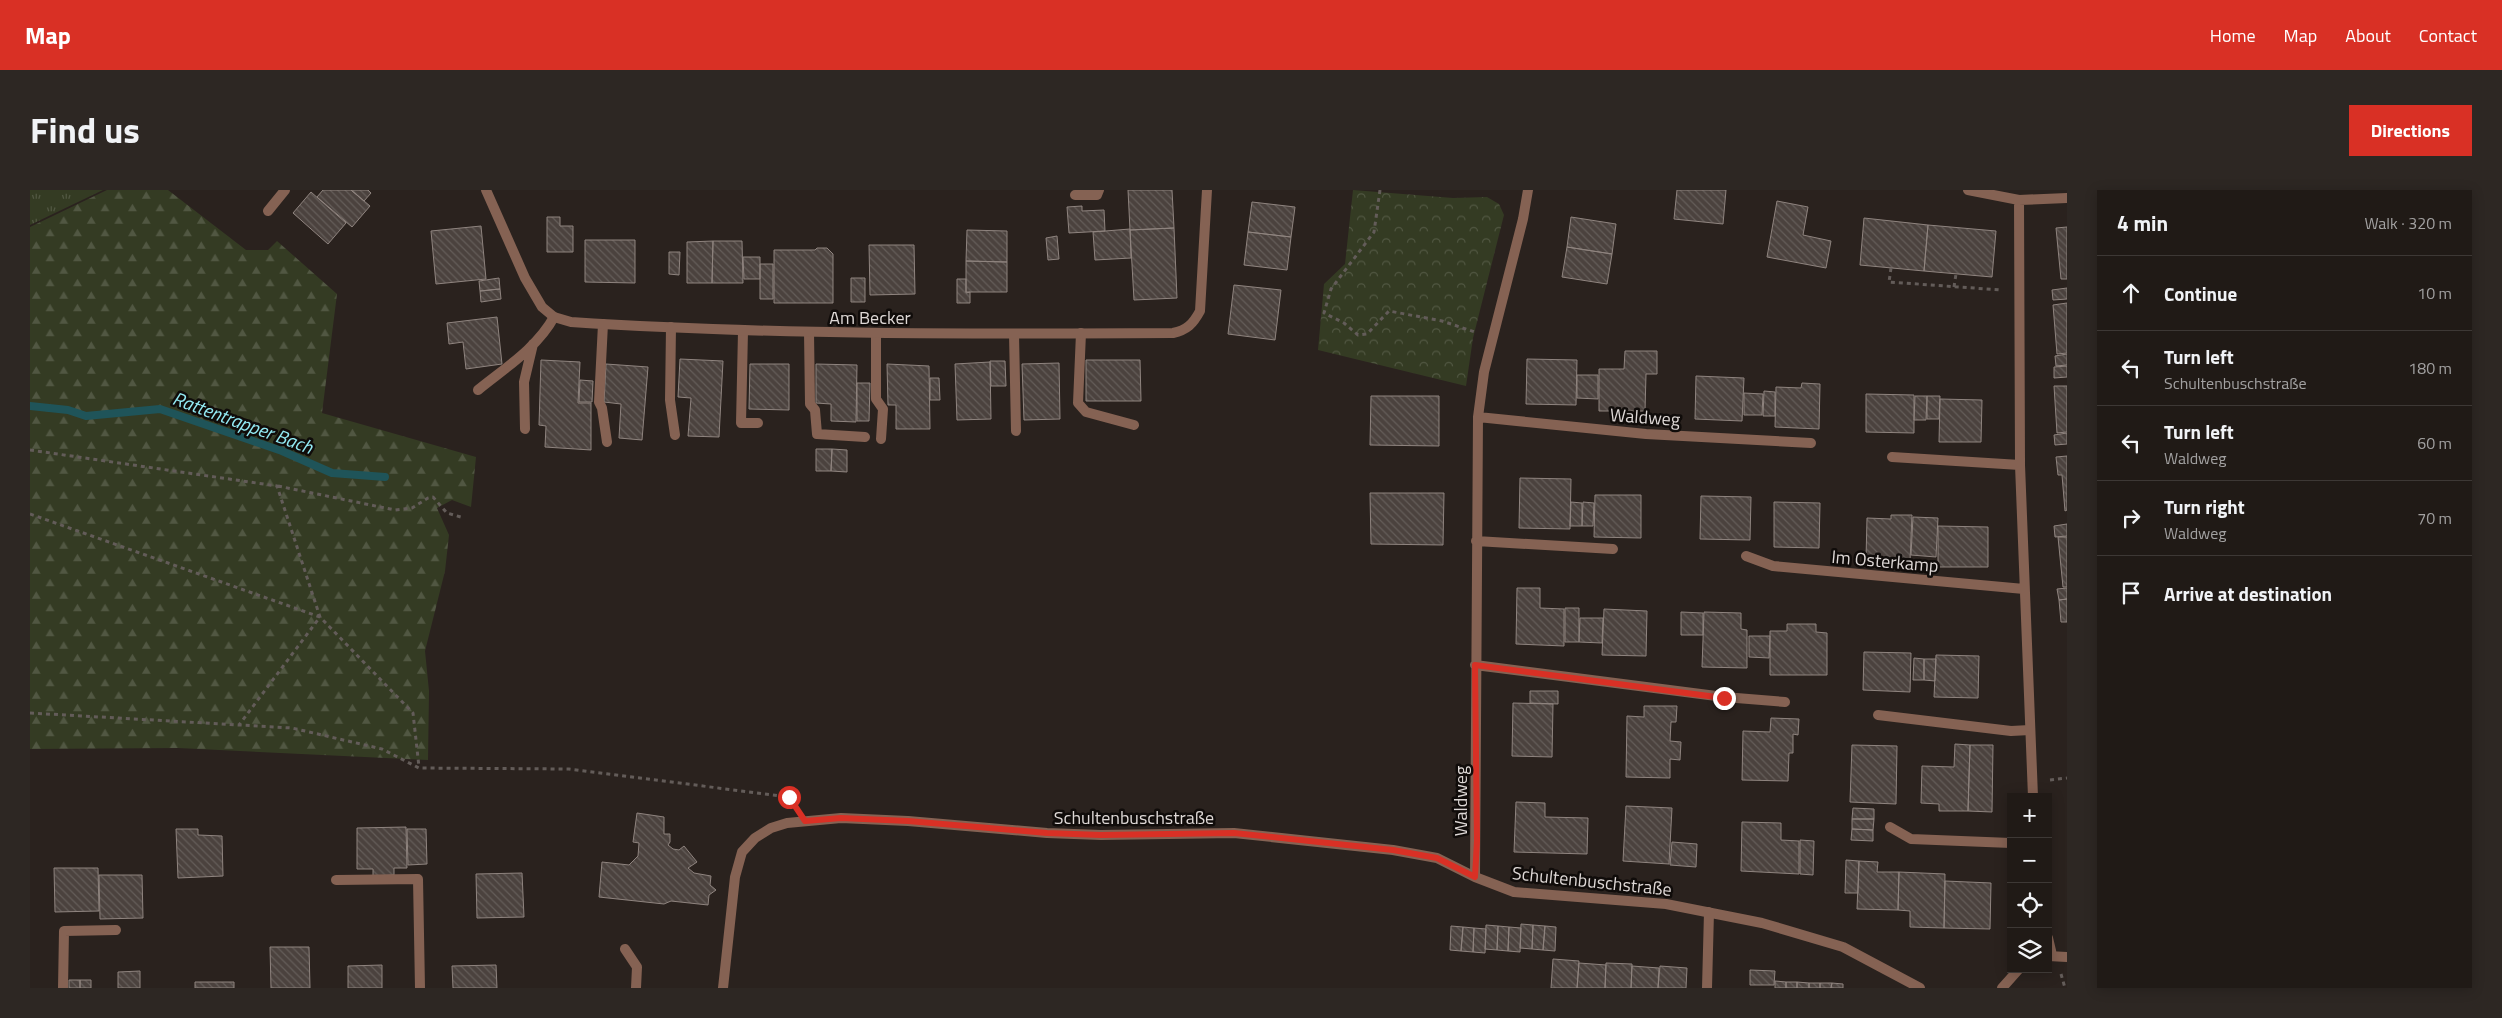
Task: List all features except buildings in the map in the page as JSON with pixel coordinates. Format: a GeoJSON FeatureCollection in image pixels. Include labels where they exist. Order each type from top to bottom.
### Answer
{"type":"FeatureCollection","features":[{"type":"Feature","properties":{"kind":"street"},"geometry":{"type":"LineString","coordinates":[[268,211],[286,190]]}},
{"type":"Feature","properties":{"kind":"street"},"geometry":{"type":"LineString","coordinates":[[478,390],[534,344],[546,332],[554,317],[542,308],[525,278],[486,190]]}},
{"type":"Feature","properties":{"kind":"street"},"geometry":{"type":"LineString","coordinates":[[1075,195],[1098,195],[1098,190]]}},
{"type":"Feature","properties":{"kind":"street","name":"Am Becker"},"geometry":{"type":"LineString","coordinates":[[554,317],[571,322],[743,331],[1014,334],[1173,333],[1185,330],[1194,322],[1200,311],[1207,190]]}},
{"type":"Feature","properties":{"kind":"street","name":"Waldweg"},"geometry":{"type":"LineString","coordinates":[[1475,877],[1477,841],[1475,665],[1478,417],[1484,372],[1523,219],[1528,190]]}},
{"type":"Feature","properties":{"kind":"street"},"geometry":{"type":"LineString","coordinates":[[1968,190],[2020,200],[2067,198]]}},
{"type":"Feature","properties":{"kind":"street"},"geometry":{"type":"LineString","coordinates":[[2020,200],[2020,465],[2033,793]]}},
{"type":"Feature","properties":{"kind":"street"},"geometry":{"type":"LineString","coordinates":[[603,324],[599,402],[602,408],[607,442]]}},
{"type":"Feature","properties":{"kind":"street"},"geometry":{"type":"LineString","coordinates":[[671,327],[670,400],[675,435]]}},
{"type":"Feature","properties":{"kind":"street"},"geometry":{"type":"LineString","coordinates":[[743,331],[741,423],[758,423]]}},
{"type":"Feature","properties":{"kind":"street"},"geometry":{"type":"LineString","coordinates":[[809,332],[810,404],[816,410],[816,434],[865,437]]}},
{"type":"Feature","properties":{"kind":"street"},"geometry":{"type":"LineString","coordinates":[[876,333],[876,398],[883,409],[881,440]]}},
{"type":"Feature","properties":{"kind":"street"},"geometry":{"type":"LineString","coordinates":[[1014,334],[1016,431]]}},
{"type":"Feature","properties":{"kind":"street"},"geometry":{"type":"LineString","coordinates":[[1081,334],[1078,403],[1086,412],[1134,425]]}},
{"type":"Feature","properties":{"kind":"street"},"geometry":{"type":"LineString","coordinates":[[525,428],[524,382],[534,344]]}},
{"type":"Feature","properties":{"kind":"street","name":"Waldweg"},"geometry":{"type":"LineString","coordinates":[[1478,417],[1646,434],[1811,443]]}},
{"type":"Feature","properties":{"kind":"street"},"geometry":{"type":"LineString","coordinates":[[1892,457],[2020,465]]}},
{"type":"Feature","properties":{"kind":"street"},"geometry":{"type":"LineString","coordinates":[[1476,541],[1612,548]]}},
{"type":"Feature","properties":{"kind":"street","name":"Im Osterkamp"},"geometry":{"type":"LineString","coordinates":[[1746,556],[1773,566],[2024,589]]}},
{"type":"Feature","properties":{"kind":"street"},"geometry":{"type":"LineString","coordinates":[[1475,665],[1724,698],[1785,702]]}},
{"type":"Feature","properties":{"kind":"street"},"geometry":{"type":"LineString","coordinates":[[1878,715],[2011,731],[2030,730]]}},
{"type":"Feature","properties":{"kind":"street","name":"Schultenbuschstraße"},"geometry":{"type":"LineString","coordinates":[[723,988],[735,877],[742,852],[755,838],[771,828],[805,821],[850,818],[1047,833],[1101,835],[1234,833],[1420,855],[1437,858],[1475,877],[1514,892],[1625,899],[1762,922],[1843,947],[1920,988]]}},
{"type":"Feature","properties":{"kind":"street"},"geometry":{"type":"LineString","coordinates":[[1890,827],[1911,839],[2007,844]]}},
{"type":"Feature","properties":{"kind":"street"},"geometry":{"type":"LineString","coordinates":[[336,880],[418,879],[420,988]]}},
{"type":"Feature","properties":{"kind":"street"},"geometry":{"type":"LineString","coordinates":[[1708,988],[1709,912]]}},
{"type":"Feature","properties":{"kind":"street"},"geometry":{"type":"LineString","coordinates":[[63,988],[64,931],[116,930]]}},
{"type":"Feature","properties":{"kind":"street"},"geometry":{"type":"LineString","coordinates":[[625,949],[637,967],[636,988]]}},
{"type":"Feature","properties":{"kind":"street"},"geometry":{"type":"LineString","coordinates":[[2052,956],[2067,957]]}},
{"type":"Feature","properties":{"kind":"street"},"geometry":{"type":"LineString","coordinates":[[2002,988],[2015,973]]}},
{"type":"Feature","properties":{"kind":"path"},"geometry":{"type":"LineString","coordinates":[[1380,190],[1374,232],[1331,289],[1324,313],[1344,323],[1358,334],[1367,334],[1389,311],[1442,321],[1492,337]]}},
{"type":"Feature","properties":{"kind":"path"},"geometry":{"type":"LineString","coordinates":[[1891,268],[1889,282],[2019,291]]}},
{"type":"Feature","properties":{"kind":"path"},"geometry":{"type":"LineString","coordinates":[[1954,287],[1956,274]]}},
{"type":"Feature","properties":{"kind":"path"},"geometry":{"type":"LineString","coordinates":[[30,450],[277,486],[395,510],[412,508],[433,497],[447,513],[464,518]]}},
{"type":"Feature","properties":{"kind":"path"},"geometry":{"type":"LineString","coordinates":[[277,486],[320,618]]}},
{"type":"Feature","properties":{"kind":"path"},"geometry":{"type":"LineString","coordinates":[[30,514],[320,618],[413,713],[419,768]]}},
{"type":"Feature","properties":{"kind":"path"},"geometry":{"type":"LineString","coordinates":[[239,725],[320,618]]}},
{"type":"Feature","properties":{"kind":"path"},"geometry":{"type":"LineString","coordinates":[[30,713],[292,728],[382,749],[419,768],[569,769],[789,797],[805,821]]}},
{"type":"Feature","properties":{"kind":"green space"},"geometry":{"type":"Polygon","coordinates":[[[30,190],[103,190],[30,225],[30,190]]]}},
{"type":"Feature","properties":{"kind":"green space"},"geometry":{"type":"Polygon","coordinates":[[[107,190],[168,190],[246,250],[268,250],[277,241],[337,294],[322,413],[476,457],[471,507],[452,500],[437,508],[449,535],[445,571],[425,651],[429,691],[428,760],[178,748],[30,749],[30,227],[107,190]]]}},
{"type":"Feature","properties":{"kind":"green space"},"geometry":{"type":"Polygon","coordinates":[[[1353,190],[1453,198],[1487,197],[1499,204],[1504,215],[1473,338],[1466,386],[1318,350],[1324,284],[1345,264],[1353,190]]]}},
{"type":"Feature","properties":{"kind":"waterway","name":"Rattentrapper Bach"},"geometry":{"type":"LineString","coordinates":[[30,406],[68,410],[86,416],[160,409],[282,451],[332,473],[385,477]]}},
{"type":"Feature","properties":{"kind":"route"},"geometry":{"type":"LineString","coordinates":[[789,797],[805,821],[841,818],[908,821],[1001,830],[1101,835],[1234,833],[1393,850],[1437,858],[1475,877],[1477,841],[1475,665],[1724,698]]}}]}
